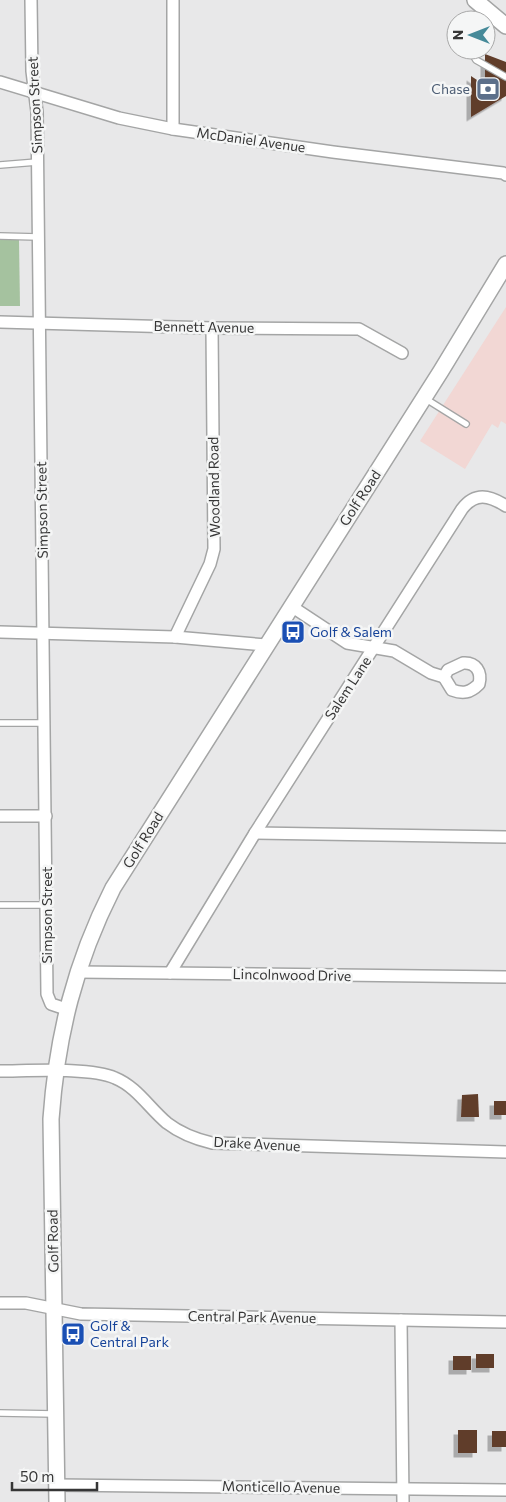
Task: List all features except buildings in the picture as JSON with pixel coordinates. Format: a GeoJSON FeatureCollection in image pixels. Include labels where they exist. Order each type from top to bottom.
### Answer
{"type":"FeatureCollection","features":[{"type":"Feature","properties":{"kind":"main road"},"geometry":{"type":"LineString","coordinates":[[475,0],[486,13],[506,26]]}},
{"type":"Feature","properties":{"kind":"main road","name":"Golf Road"},"geometry":{"type":"LineString","coordinates":[[57,1502],[52,1119],[55,1071],[66,1009],[78,972],[101,912],[113,888],[424,398],[506,264]]}},
{"type":"Feature","properties":{"kind":"street","name":"Simpson Street"},"geometry":{"type":"LineString","coordinates":[[31,0],[34,91],[37,112],[47,994],[52,1004],[66,1009]]}},
{"type":"Feature","properties":{"kind":"street"},"geometry":{"type":"LineString","coordinates":[[173,0],[173,129]]}},
{"type":"Feature","properties":{"kind":"street","name":"McDaniel Avenue"},"geometry":{"type":"LineString","coordinates":[[0,82],[119,118],[173,129],[333,152],[503,172],[506,175]]}},
{"type":"Feature","properties":{"kind":"street","name":"Bennett Avenue"},"geometry":{"type":"LineString","coordinates":[[0,322],[212,328],[359,329],[402,353]]}},
{"type":"Feature","properties":{"kind":"street","name":"Woodland Road"},"geometry":{"type":"LineString","coordinates":[[175,637],[210,564],[214,549],[212,328]]}},
{"type":"Feature","properties":{"kind":"street","name":"Salem Lane"},"geometry":{"type":"LineString","coordinates":[[170,973],[197,932],[255,833],[467,502],[484,496],[506,506]]}},
{"type":"Feature","properties":{"kind":"street"},"geometry":{"type":"LineString","coordinates":[[291,606],[347,643],[374,647],[403,655],[430,673],[444,677]]}},
{"type":"Feature","properties":{"kind":"street"},"geometry":{"type":"LineString","coordinates":[[0,632],[175,637],[266,645]]}},
{"type":"Feature","properties":{"kind":"street"},"geometry":{"type":"LineString","coordinates":[[0,816],[46,816]]}},
{"type":"Feature","properties":{"kind":"street"},"geometry":{"type":"LineString","coordinates":[[255,833],[506,837]]}},
{"type":"Feature","properties":{"kind":"street","name":"Lincolnwood Drive"},"geometry":{"type":"LineString","coordinates":[[78,972],[506,977]]}},
{"type":"Feature","properties":{"kind":"street","name":"Drake Avenue"},"geometry":{"type":"LineString","coordinates":[[0,1071],[55,1071],[98,1074],[114,1078],[136,1092],[166,1122],[178,1130],[195,1139],[212,1143],[506,1152]]}},
{"type":"Feature","properties":{"kind":"street","name":"Central Park Avenue"},"geometry":{"type":"LineString","coordinates":[[0,1303],[26,1303],[81,1314],[506,1322]]}},
{"type":"Feature","properties":{"kind":"street"},"geometry":{"type":"LineString","coordinates":[[400,1320],[403,1502]]}},
{"type":"Feature","properties":{"kind":"street","name":"Monticello Avenue"},"geometry":{"type":"LineString","coordinates":[[57,1485],[506,1490]]}},
{"type":"Feature","properties":{"kind":"lane"},"geometry":{"type":"LineString","coordinates":[[476,60],[506,77]]}},
{"type":"Feature","properties":{"kind":"lane"},"geometry":{"type":"LineString","coordinates":[[0,165],[37,162]]}},
{"type":"Feature","properties":{"kind":"lane"},"geometry":{"type":"LineString","coordinates":[[0,236],[38,237]]}},
{"type":"Feature","properties":{"kind":"lane"},"geometry":{"type":"LineString","coordinates":[[424,398],[466,424]]}},
{"type":"Feature","properties":{"kind":"lane"},"geometry":{"type":"LineString","coordinates":[[0,723],[45,724]]}},
{"type":"Feature","properties":{"kind":"lane"},"geometry":{"type":"LineString","coordinates":[[0,905],[46,905]]}},
{"type":"Feature","properties":{"kind":"lane"},"geometry":{"type":"LineString","coordinates":[[0,1413],[56,1414]]}},
{"type":"Feature","properties":{"kind":"shaded area"},"geometry":{"type":"Polygon","coordinates":[[[506,307],[506,424],[501,421],[498,428],[492,424],[465,469],[420,441],[506,307]]]}},
{"type":"Feature","properties":{"kind":"green space"},"geometry":{"type":"Polygon","coordinates":[[[0,239],[19,240],[20,306],[0,306],[0,239]]]}},
{"type":"Feature","properties":{"kind":"place","name":"Chase"},"geometry":{"type":"Point","coordinates":[488,89]}},
{"type":"Feature","properties":{"kind":"place","name":"Golf & Salem"},"geometry":{"type":"Point","coordinates":[293,632]}},
{"type":"Feature","properties":{"kind":"place","name":"Golf & Central Park"},"geometry":{"type":"Point","coordinates":[73,1334]}}]}
